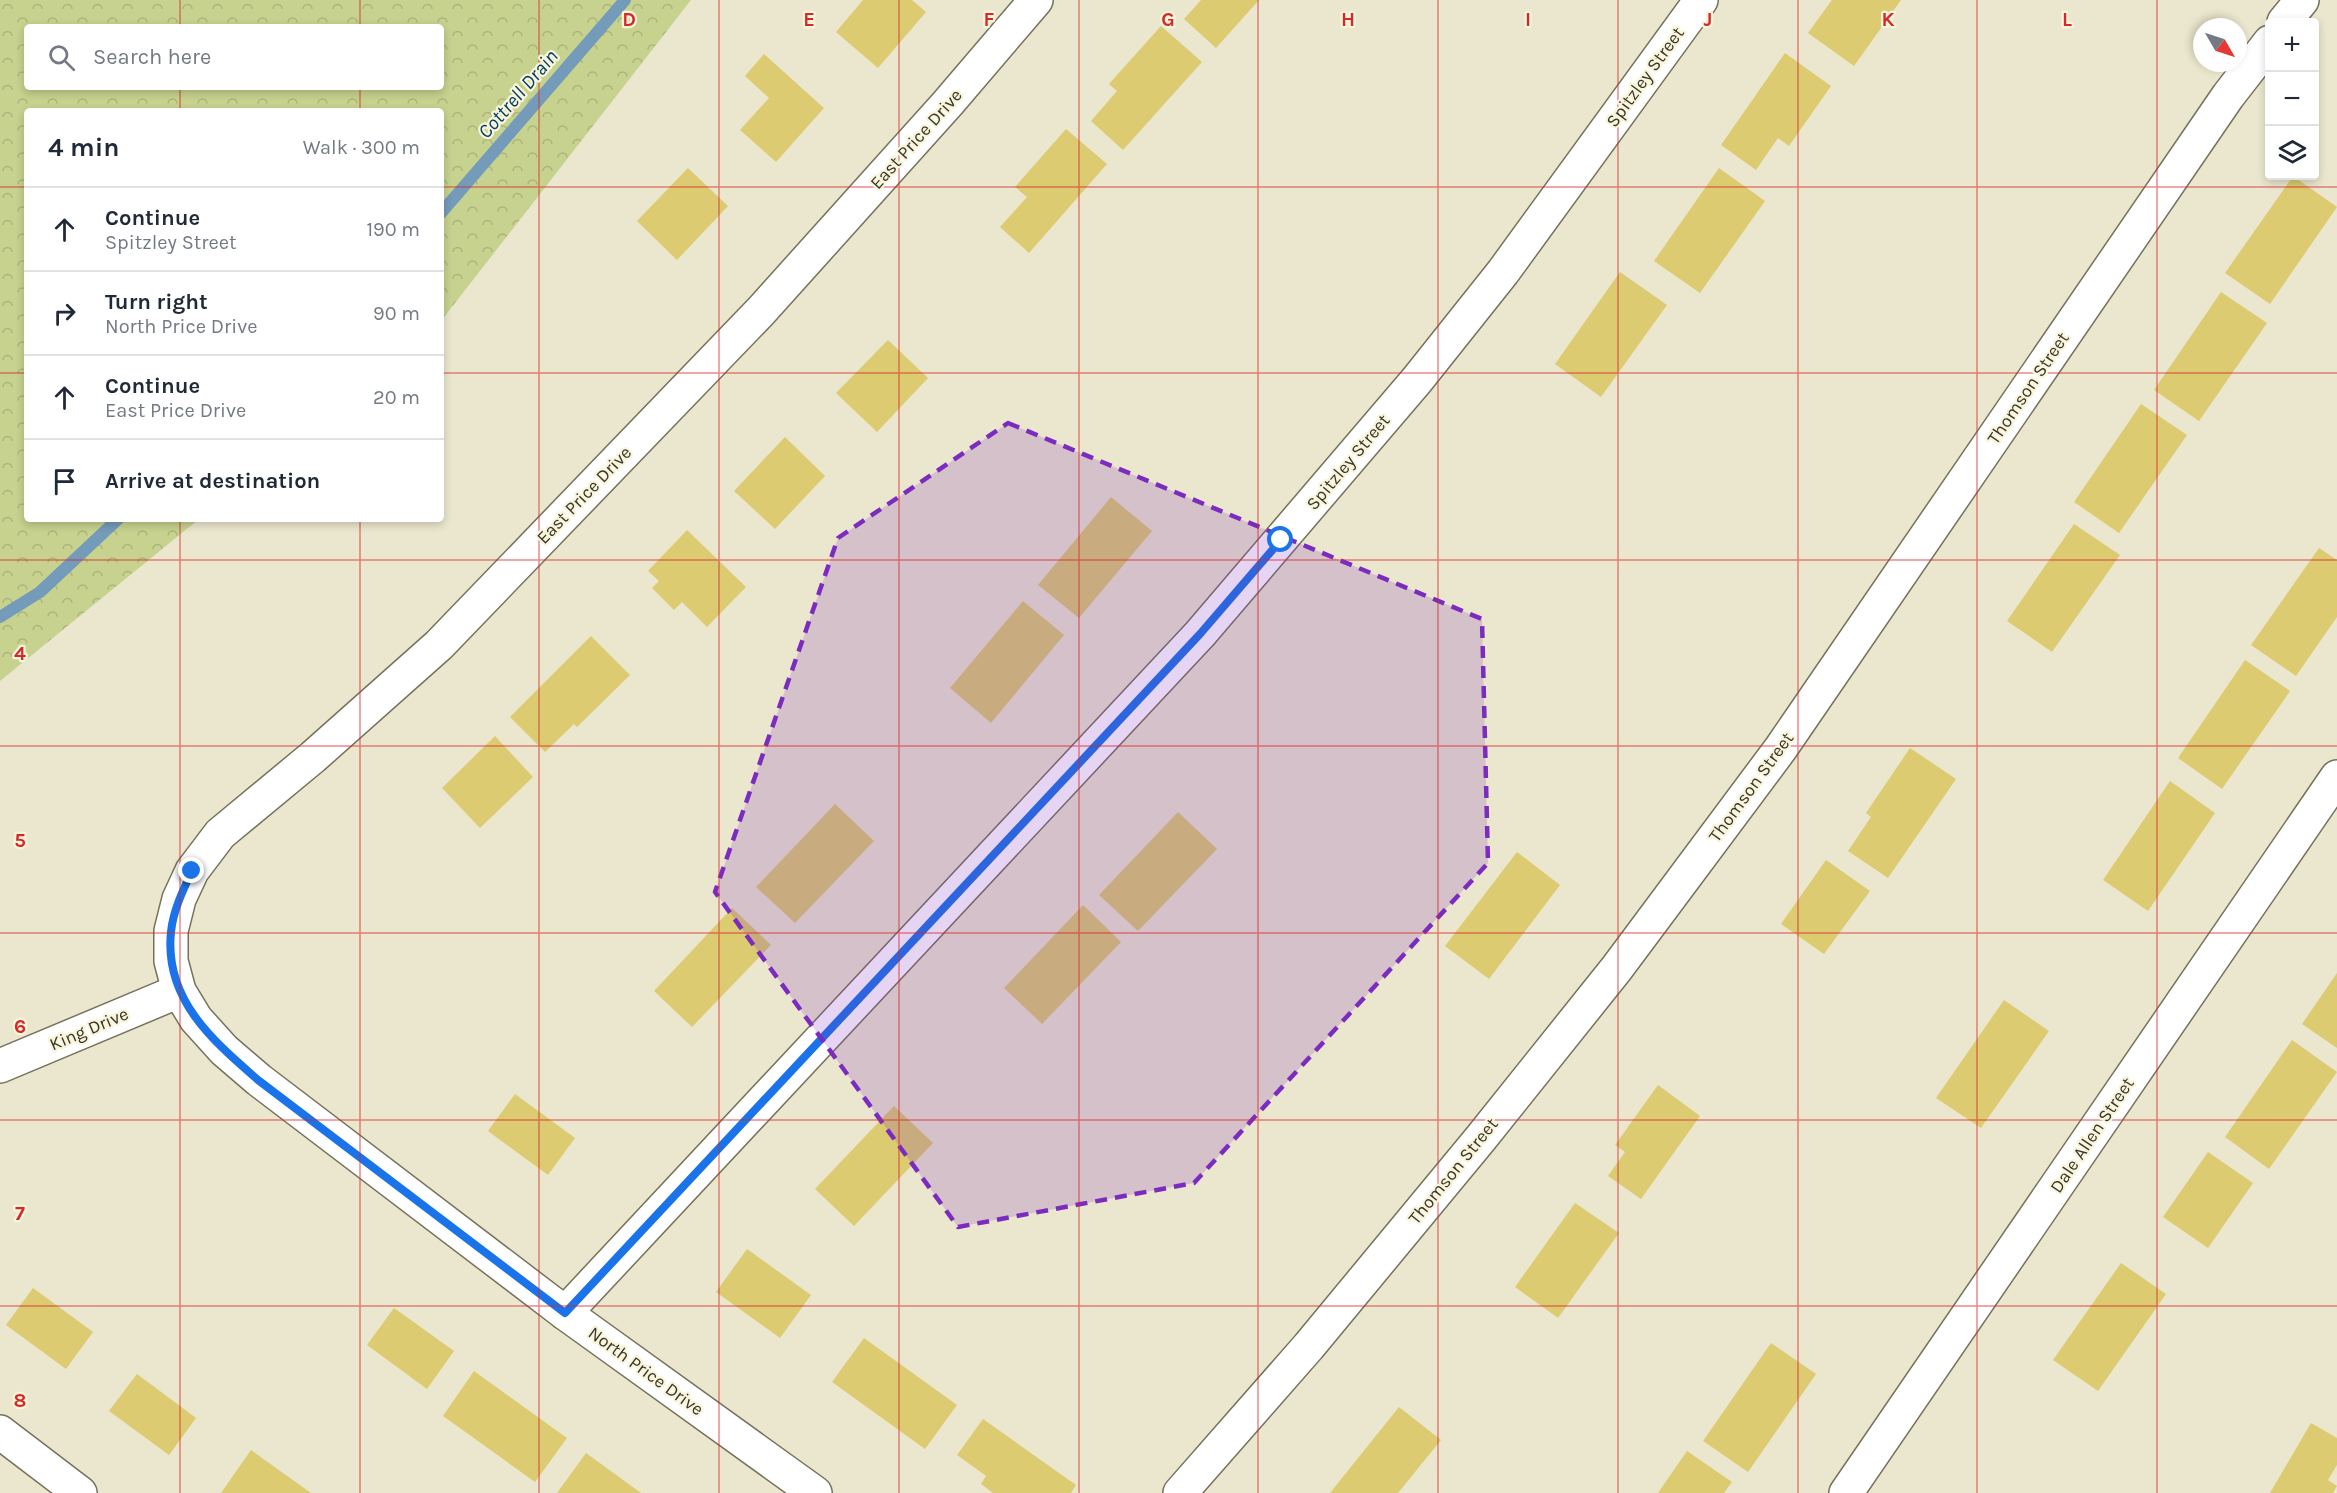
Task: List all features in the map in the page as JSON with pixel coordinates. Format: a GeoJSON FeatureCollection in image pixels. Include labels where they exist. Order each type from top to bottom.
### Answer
{"type":"FeatureCollection","features":[{"type":"Feature","properties":{"kind":"street","name":"East Price Drive"},"geometry":{"type":"LineString","coordinates":[[179,991],[171,961],[171,931],[179,899],[192,871],[220,834],[313,757],[439,645],[762,311],[948,103],[1036,0]]}},
{"type":"Feature","properties":{"kind":"street","name":"Spitzley Street"},"geometry":{"type":"LineString","coordinates":[[565,1313],[1200,634],[1410,389],[1503,272],[1701,0]]}},
{"type":"Feature","properties":{"kind":"street"},"geometry":{"type":"LineString","coordinates":[[2287,18],[2302,0]]}},
{"type":"Feature","properties":{"kind":"street","name":"Thomson Street"},"geometry":{"type":"LineString","coordinates":[[1180,1493],[1324,1328],[1481,1138],[1617,968],[1781,748],[2228,96],[2265,48]]}},
{"type":"Feature","properties":{"kind":"street","name":"Dale Allen Street"},"geometry":{"type":"LineString","coordinates":[[1846,1493],[2337,777]]}},
{"type":"Feature","properties":{"kind":"street","name":"King Drive"},"geometry":{"type":"LineString","coordinates":[[0,1066],[179,991]]}},
{"type":"Feature","properties":{"kind":"street","name":"North Price Drive"},"geometry":{"type":"LineString","coordinates":[[179,991],[196,1019],[224,1050],[258,1080],[565,1313],[815,1493]]}},
{"type":"Feature","properties":{"kind":"street"},"geometry":{"type":"LineString","coordinates":[[0,1432],[80,1493]]}},
{"type":"Feature","properties":{"kind":"highlighted area"},"geometry":{"type":"Polygon","coordinates":[[[1008,423],[1482,619],[1488,863],[1194,1183],[958,1227],[715,892],[838,538],[1008,423]]]}},
{"type":"Feature","properties":{"kind":"green space"},"geometry":{"type":"Polygon","coordinates":[[[0,0],[691,0],[444,317],[444,108],[24,108],[24,522],[195,522],[0,681],[0,0]]]}},
{"type":"Feature","properties":{"kind":"building"},"geometry":{"type":"Polygon","coordinates":[[[863,0],[912,0],[926,12],[878,68],[836,32],[863,0]]]}},
{"type":"Feature","properties":{"kind":"building"},"geometry":{"type":"Polygon","coordinates":[[[1201,0],[1259,0],[1216,48],[1184,19],[1201,0]]]}},
{"type":"Feature","properties":{"kind":"building"},"geometry":{"type":"Polygon","coordinates":[[[1832,0],[1901,0],[1854,66],[1808,33],[1832,0]]]}},
{"type":"Feature","properties":{"kind":"building"},"geometry":{"type":"Polygon","coordinates":[[[1161,26],[1202,62],[1123,150],[1091,121],[1117,91],[1109,84],[1161,26]]]}},
{"type":"Feature","properties":{"kind":"building"},"geometry":{"type":"Polygon","coordinates":[[[1785,53],[1831,86],[1789,146],[1778,138],[1756,170],[1721,145],[1785,53]]]}},
{"type":"Feature","properties":{"kind":"building"},"geometry":{"type":"Polygon","coordinates":[[[764,54],[824,108],[776,162],[740,130],[769,98],[745,76],[764,54]]]}},
{"type":"Feature","properties":{"kind":"building"},"geometry":{"type":"Polygon","coordinates":[[[1066,129],[1107,164],[1029,253],[1000,227],[1027,197],[1015,187],[1066,129]]]}},
{"type":"Feature","properties":{"kind":"building"},"geometry":{"type":"Polygon","coordinates":[[[688,168],[728,206],[677,260],[637,221],[688,168]]]}},
{"type":"Feature","properties":{"kind":"building"},"geometry":{"type":"Polygon","coordinates":[[[1719,168],[1765,201],[1700,293],[1654,261],[1719,168]]]}},
{"type":"Feature","properties":{"kind":"building"},"geometry":{"type":"Polygon","coordinates":[[[2290,180],[2299,180],[2337,207],[2270,304],[2225,273],[2290,180]]]}},
{"type":"Feature","properties":{"kind":"building"},"geometry":{"type":"Polygon","coordinates":[[[1620,272],[1667,305],[1601,397],[1555,364],[1620,272]]]}},
{"type":"Feature","properties":{"kind":"building"},"geometry":{"type":"Polygon","coordinates":[[[2221,292],[2267,323],[2199,421],[2154,390],[2221,292]]]}},
{"type":"Feature","properties":{"kind":"building"},"geometry":{"type":"Polygon","coordinates":[[[888,340],[928,378],[877,432],[836,393],[888,340]]]}},
{"type":"Feature","properties":{"kind":"building"},"geometry":{"type":"Polygon","coordinates":[[[2141,404],[2187,435],[2119,533],[2074,502],[2141,404]]]}},
{"type":"Feature","properties":{"kind":"building"},"geometry":{"type":"Polygon","coordinates":[[[785,437],[825,476],[775,529],[734,491],[785,437]]]}},
{"type":"Feature","properties":{"kind":"building"},"geometry":{"type":"Polygon","coordinates":[[[1111,497],[1152,531],[1079,618],[1038,585],[1111,497]]]}},
{"type":"Feature","properties":{"kind":"building"},"geometry":{"type":"Polygon","coordinates":[[[2074,524],[2120,555],[2052,652],[2007,621],[2074,524]]]}},
{"type":"Feature","properties":{"kind":"building"},"geometry":{"type":"Polygon","coordinates":[[[687,530],[746,587],[707,627],[682,602],[674,610],[652,588],[659,581],[648,571],[687,530]]]}},
{"type":"Feature","properties":{"kind":"building"},"geometry":{"type":"Polygon","coordinates":[[[2319,548],[2337,560],[2337,617],[2296,676],[2251,645],[2319,548]]]}},
{"type":"Feature","properties":{"kind":"building"},"geometry":{"type":"Polygon","coordinates":[[[1023,601],[1064,635],[991,723],[950,688],[1023,601]]]}},
{"type":"Feature","properties":{"kind":"building"},"geometry":{"type":"Polygon","coordinates":[[[591,636],[630,675],[577,727],[574,724],[545,752],[510,717],[591,636]]]}},
{"type":"Feature","properties":{"kind":"building"},"geometry":{"type":"Polygon","coordinates":[[[2245,660],[2290,691],[2222,789],[2178,758],[2245,660]]]}},
{"type":"Feature","properties":{"kind":"building"},"geometry":{"type":"Polygon","coordinates":[[[495,736],[533,777],[480,828],[442,788],[495,736]]]}},
{"type":"Feature","properties":{"kind":"building"},"geometry":{"type":"Polygon","coordinates":[[[1910,748],[1956,779],[1888,878],[1848,851],[1871,817],[1866,813],[1910,748]]]}},
{"type":"Feature","properties":{"kind":"building"},"geometry":{"type":"Polygon","coordinates":[[[2170,781],[2215,813],[2148,911],[2103,880],[2170,781]]]}},
{"type":"Feature","properties":{"kind":"building"},"geometry":{"type":"Polygon","coordinates":[[[835,804],[874,841],[795,923],[756,887],[835,804]]]}},
{"type":"Feature","properties":{"kind":"building"},"geometry":{"type":"Polygon","coordinates":[[[1178,812],[1217,849],[1138,931],[1099,895],[1178,812]]]}},
{"type":"Feature","properties":{"kind":"building"},"geometry":{"type":"Polygon","coordinates":[[[1517,852],[1560,885],[1489,979],[1445,946],[1517,852]]]}},
{"type":"Feature","properties":{"kind":"building"},"geometry":{"type":"Polygon","coordinates":[[[1826,860],[1870,891],[1824,954],[1781,924],[1826,860]]]}},
{"type":"Feature","properties":{"kind":"building"},"geometry":{"type":"Polygon","coordinates":[[[1083,905],[1121,942],[1042,1024],[1004,988],[1083,905]]]}},
{"type":"Feature","properties":{"kind":"building"},"geometry":{"type":"Polygon","coordinates":[[[732,908],[771,945],[692,1027],[654,991],[732,908]]]}},
{"type":"Feature","properties":{"kind":"building"},"geometry":{"type":"Polygon","coordinates":[[[2337,973],[2337,1048],[2302,1024],[2337,973]]]}},
{"type":"Feature","properties":{"kind":"building"},"geometry":{"type":"Polygon","coordinates":[[[2004,1000],[2049,1031],[1981,1128],[1936,1098],[2004,1000]]]}},
{"type":"Feature","properties":{"kind":"building"},"geometry":{"type":"Polygon","coordinates":[[[2292,1040],[2337,1072],[2269,1169],[2225,1137],[2292,1040]]]}},
{"type":"Feature","properties":{"kind":"building"},"geometry":{"type":"Polygon","coordinates":[[[1658,1085],[1700,1116],[1641,1199],[1608,1176],[1625,1152],[1615,1145],[1658,1085]]]}},
{"type":"Feature","properties":{"kind":"building"},"geometry":{"type":"Polygon","coordinates":[[[515,1094],[575,1138],[548,1175],[488,1131],[515,1094]]]}},
{"type":"Feature","properties":{"kind":"building"},"geometry":{"type":"Polygon","coordinates":[[[894,1106],[933,1143],[854,1226],[815,1189],[894,1106]]]}},
{"type":"Feature","properties":{"kind":"building"},"geometry":{"type":"Polygon","coordinates":[[[2208,1152],[2253,1183],[2208,1248],[2163,1217],[2208,1152]]]}},
{"type":"Feature","properties":{"kind":"building"},"geometry":{"type":"Polygon","coordinates":[[[1575,1203],[1619,1233],[1558,1318],[1515,1287],[1575,1203]]]}},
{"type":"Feature","properties":{"kind":"building"},"geometry":{"type":"Polygon","coordinates":[[[747,1249],[811,1295],[780,1338],[716,1292],[747,1249]]]}},
{"type":"Feature","properties":{"kind":"building"},"geometry":{"type":"Polygon","coordinates":[[[2121,1263],[2166,1294],[2098,1391],[2053,1360],[2121,1263]]]}},
{"type":"Feature","properties":{"kind":"building"},"geometry":{"type":"Polygon","coordinates":[[[33,1288],[93,1332],[66,1369],[6,1325],[33,1288]]]}},
{"type":"Feature","properties":{"kind":"building"},"geometry":{"type":"Polygon","coordinates":[[[394,1308],[454,1351],[427,1389],[367,1345],[394,1308]]]}},
{"type":"Feature","properties":{"kind":"building"},"geometry":{"type":"Polygon","coordinates":[[[864,1338],[957,1405],[925,1449],[832,1382],[864,1338]]]}},
{"type":"Feature","properties":{"kind":"building"},"geometry":{"type":"Polygon","coordinates":[[[1771,1343],[1816,1374],[1748,1472],[1703,1441],[1771,1343]]]}},
{"type":"Feature","properties":{"kind":"building"},"geometry":{"type":"Polygon","coordinates":[[[474,1371],[567,1438],[535,1482],[443,1416],[474,1371]]]}},
{"type":"Feature","properties":{"kind":"building"},"geometry":{"type":"Polygon","coordinates":[[[137,1374],[196,1418],[169,1455],[109,1411],[137,1374]]]}},
{"type":"Feature","properties":{"kind":"building"},"geometry":{"type":"Polygon","coordinates":[[[1399,1407],[1441,1440],[1398,1493],[1330,1493],[1399,1407]]]}},
{"type":"Feature","properties":{"kind":"building"},"geometry":{"type":"Polygon","coordinates":[[[983,1419],[1076,1485],[1071,1493],[993,1493],[981,1484],[986,1476],[957,1455],[983,1419]]]}},
{"type":"Feature","properties":{"kind":"building"},"geometry":{"type":"Polygon","coordinates":[[[2311,1423],[2337,1438],[2337,1465],[2328,1480],[2337,1486],[2333,1493],[2270,1493],[2311,1423]]]}},
{"type":"Feature","properties":{"kind":"building"},"geometry":{"type":"Polygon","coordinates":[[[251,1450],[311,1493],[221,1493],[251,1450]]]}},
{"type":"Feature","properties":{"kind":"building"},"geometry":{"type":"Polygon","coordinates":[[[1687,1451],[1732,1482],[1724,1493],[1658,1493],[1687,1451]]]}},
{"type":"Feature","properties":{"kind":"building"},"geometry":{"type":"Polygon","coordinates":[[[586,1453],[641,1493],[557,1493],[586,1453]]]}},
{"type":"Feature","properties":{"kind":"waterway","name":"Cottrell Drain"},"geometry":{"type":"LineString","coordinates":[[444,210],[625,0]]}},
{"type":"Feature","properties":{"kind":"waterway","name":"Cottrell Drain"},"geometry":{"type":"LineString","coordinates":[[0,617],[40,592],[115,522]]}},
{"type":"Feature","properties":{"kind":"route"},"geometry":{"type":"LineString","coordinates":[[192,871],[179,899],[171,931],[171,961],[179,991],[196,1019],[224,1050],[258,1080],[565,1313],[1200,634],[1281,540]]}}]}
